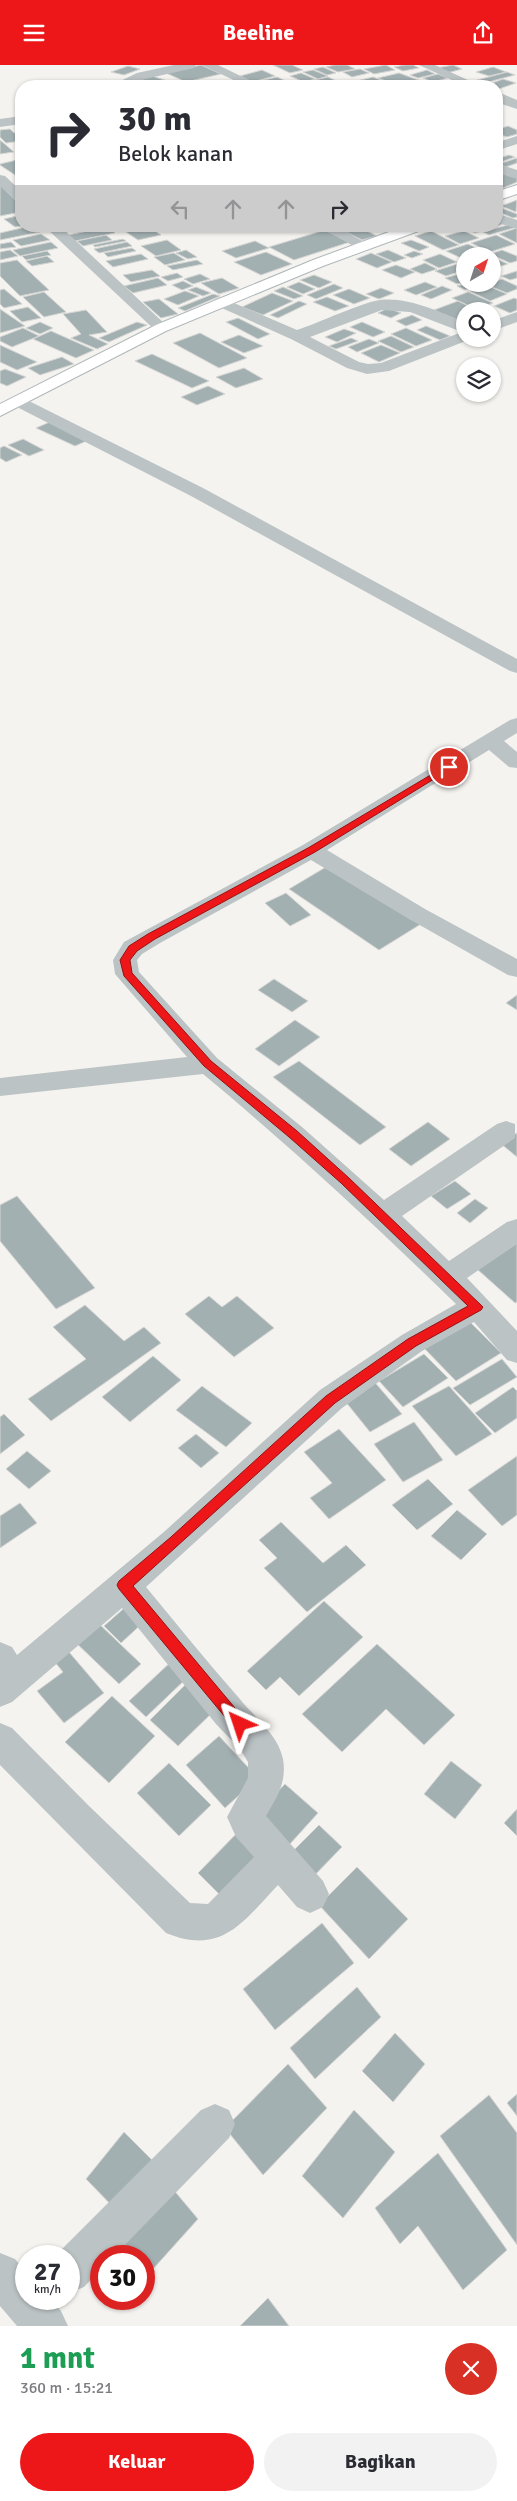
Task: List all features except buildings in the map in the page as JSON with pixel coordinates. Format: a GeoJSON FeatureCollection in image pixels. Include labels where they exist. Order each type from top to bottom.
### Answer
{"type":"FeatureCollection","features":[{"type":"Feature","properties":{"kind":"main road"},"geometry":{"type":"LineString","coordinates":[[503,194],[517,189]]}},
{"type":"Feature","properties":{"kind":"main road"},"geometry":{"type":"LineString","coordinates":[[0,411],[161,328],[220,302],[402,232]]}},
{"type":"Feature","properties":{"kind":"street"},"geometry":{"type":"LineString","coordinates":[[131,80],[190,65]]}},
{"type":"Feature","properties":{"kind":"street"},"geometry":{"type":"LineString","coordinates":[[208,65],[242,80]]}},
{"type":"Feature","properties":{"kind":"street"},"geometry":{"type":"LineString","coordinates":[[425,65],[461,80]]}},
{"type":"Feature","properties":{"kind":"street"},"geometry":{"type":"LineString","coordinates":[[503,99],[517,105]]}},
{"type":"Feature","properties":{"kind":"street"},"geometry":{"type":"LineString","coordinates":[[0,123],[15,121]]}},
{"type":"Feature","properties":{"kind":"street"},"geometry":{"type":"LineString","coordinates":[[503,144],[517,139]]}},
{"type":"Feature","properties":{"kind":"street"},"geometry":{"type":"LineString","coordinates":[[503,170],[517,175]]}},
{"type":"Feature","properties":{"kind":"street"},"geometry":{"type":"LineString","coordinates":[[0,179],[15,193]]}},
{"type":"Feature","properties":{"kind":"street"},"geometry":{"type":"LineString","coordinates":[[503,220],[517,225]]}},
{"type":"Feature","properties":{"kind":"street"},"geometry":{"type":"LineString","coordinates":[[57,232],[161,328]]}},
{"type":"Feature","properties":{"kind":"street"},"geometry":{"type":"LineString","coordinates":[[336,232],[364,246]]}},
{"type":"Feature","properties":{"kind":"street"},"geometry":{"type":"LineString","coordinates":[[220,302],[297,336],[353,365],[372,369],[383,368],[456,340]]}},
{"type":"Feature","properties":{"kind":"street"},"geometry":{"type":"LineString","coordinates":[[297,336],[380,305],[393,304],[411,308],[456,325]]}},
{"type":"Feature","properties":{"kind":"street"},"geometry":{"type":"LineString","coordinates":[[501,323],[517,317]]}},
{"type":"Feature","properties":{"kind":"street"},"geometry":{"type":"LineString","coordinates":[[19,401],[197,491],[517,667]]}},
{"type":"Feature","properties":{"kind":"street"},"geometry":{"type":"LineString","coordinates":[[517,724],[311,850],[152,937],[133,949],[125,960],[128,974],[208,1063],[293,1134],[383,1215],[477,1307],[517,1351]]}},
{"type":"Feature","properties":{"kind":"street"},"geometry":{"type":"LineString","coordinates":[[490,741],[517,762]]}},
{"type":"Feature","properties":{"kind":"street"},"geometry":{"type":"LineString","coordinates":[[311,850],[417,914],[517,969]]}},
{"type":"Feature","properties":{"kind":"street"},"geometry":{"type":"LineString","coordinates":[[0,1087],[208,1063]]}},
{"type":"Feature","properties":{"kind":"street"},"geometry":{"type":"LineString","coordinates":[[383,1215],[506,1131]]}},
{"type":"Feature","properties":{"kind":"street"},"geometry":{"type":"LineString","coordinates":[[447,1277],[517,1230]]}},
{"type":"Feature","properties":{"kind":"street"},"geometry":{"type":"LineString","coordinates":[[4,1676],[124,1585],[176,1541],[331,1399],[412,1343],[477,1307]]}},
{"type":"Feature","properties":{"kind":"street"},"geometry":{"type":"LineString","coordinates":[[124,1585],[222,1704],[252,1737],[265,1757],[268,1773],[265,1784],[246,1817],[249,1825],[310,1894]]}},
{"type":"Feature","properties":{"kind":"street"},"geometry":{"type":"LineString","coordinates":[[0,1741],[76,1819],[180,1920],[200,1924],[210,1923],[220,1918],[278,1858]]}},
{"type":"Feature","properties":{"kind":"street"},"geometry":{"type":"LineString","coordinates":[[80,2261],[215,2124]]}},
{"type":"Feature","properties":{"kind":"street"},"geometry":{"type":"LineString","coordinates":[[0,2274],[40,2311]]}},
{"type":"Feature","properties":{"kind":"route"},"geometry":{"type":"LineString","coordinates":[[240,1724],[197,1675],[124,1585],[176,1541],[331,1399],[412,1343],[477,1307],[383,1215],[293,1134],[208,1063],[128,974],[125,960],[133,949],[152,937],[311,850],[449,767]]}}]}
